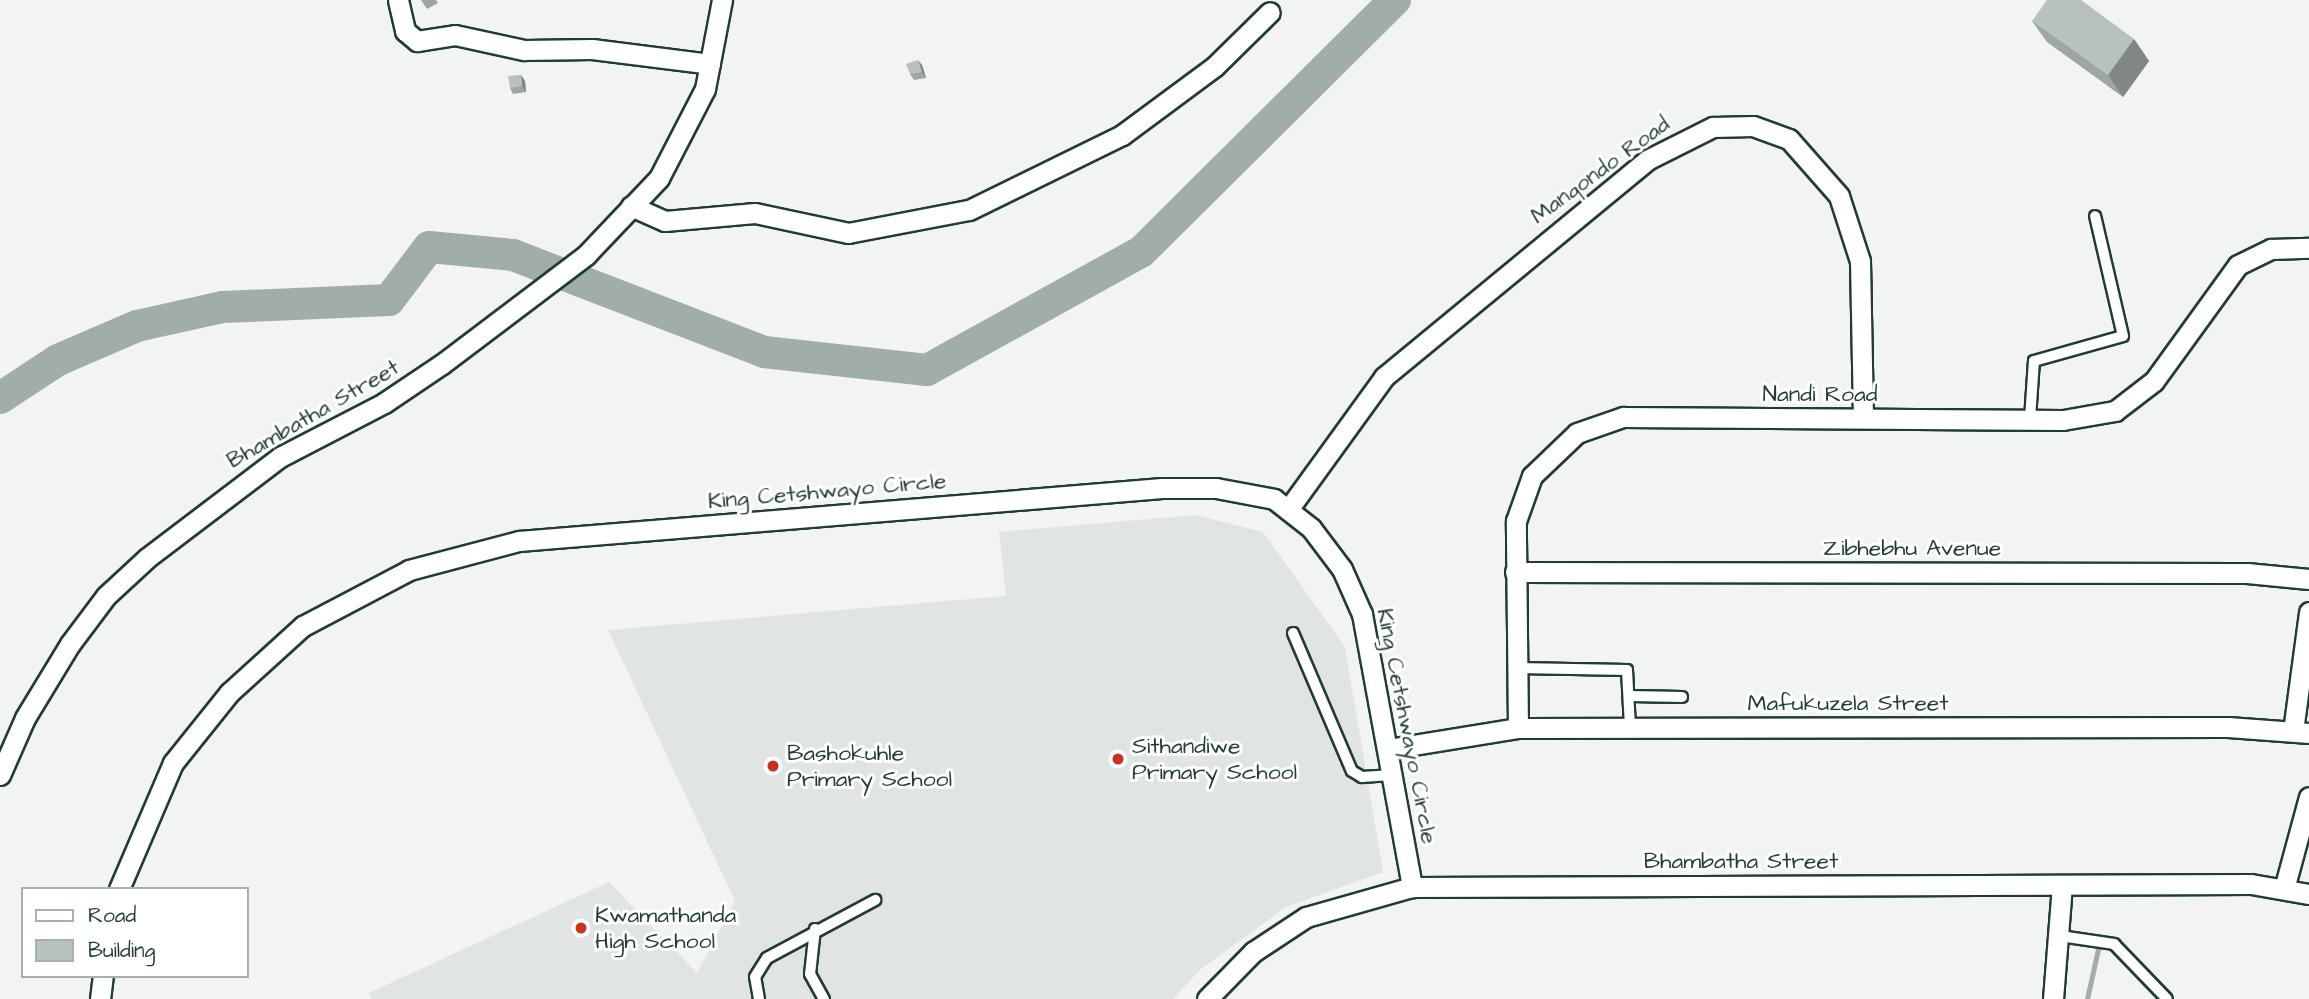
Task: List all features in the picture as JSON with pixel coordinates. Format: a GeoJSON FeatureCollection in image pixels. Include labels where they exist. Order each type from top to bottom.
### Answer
{"type":"FeatureCollection","features":[{"type":"Feature","properties":{"kind":"street"},"geometry":{"type":"LineString","coordinates":[[398,0],[405,31],[417,41],[456,35],[524,50],[592,49],[710,64]]}},
{"type":"Feature","properties":{"kind":"street","name":"Bhambatha Street"},"geometry":{"type":"LineString","coordinates":[[0,775],[70,644],[106,596],[147,558],[280,457],[384,403],[586,255],[674,157],[710,64],[722,0]]}},
{"type":"Feature","properties":{"kind":"street"},"geometry":{"type":"LineString","coordinates":[[636,201],[665,221],[755,213],[848,233],[969,210],[1122,135],[1214,67],[1270,12]]}},
{"type":"Feature","properties":{"kind":"street","name":"Manqondo Road"},"geometry":{"type":"LineString","coordinates":[[1290,507],[1384,377],[1647,160],[1713,127],[1754,126],[1789,139],[1839,196],[1860,261],[1863,418]]}},
{"type":"Feature","properties":{"kind":"street","name":"Nandi Road"},"geometry":{"type":"LineString","coordinates":[[1518,728],[1516,521],[1532,476],[1559,445],[1597,424],[1623,417],[2030,419],[2091,416],[2136,398],[2238,265],[2271,249],[2309,248]]}},
{"type":"Feature","properties":{"kind":"street","name":"King Cetshwayo Circle"},"geometry":{"type":"LineString","coordinates":[[120,887],[173,763],[256,665],[337,604],[456,554],[519,541],[1162,488],[1255,493],[1290,507],[1329,549],[1354,591],[1388,749],[1412,887]]}},
{"type":"Feature","properties":{"kind":"street","name":"Zibhebhu Avenue"},"geometry":{"type":"LineString","coordinates":[[1515,572],[2247,573],[2309,579]]}},
{"type":"Feature","properties":{"kind":"street"},"geometry":{"type":"LineString","coordinates":[[2301,732],[2309,612]]}},
{"type":"Feature","properties":{"kind":"street","name":"Mafukuzela Street"},"geometry":{"type":"LineString","coordinates":[[1388,749],[1518,728],[2301,732]]}},
{"type":"Feature","properties":{"kind":"street"},"geometry":{"type":"LineString","coordinates":[[2284,889],[2309,797]]}},
{"type":"Feature","properties":{"kind":"street"},"geometry":{"type":"LineString","coordinates":[[2053,999],[2062,885]]}},
{"type":"Feature","properties":{"kind":"street","name":"Bhambatha Street"},"geometry":{"type":"LineString","coordinates":[[1207,999],[1253,952],[1307,917],[1412,887],[2062,885],[2284,889],[2309,894]]}},
{"type":"Feature","properties":{"kind":"street"},"geometry":{"type":"LineString","coordinates":[[100,999],[103,978]]}},
{"type":"Feature","properties":{"kind":"lane"},"geometry":{"type":"LineString","coordinates":[[2030,419],[2034,361],[2123,336],[2095,216]]}},
{"type":"Feature","properties":{"kind":"lane"},"geometry":{"type":"LineString","coordinates":[[1293,632],[1352,771],[1362,777],[1392,775]]}},
{"type":"Feature","properties":{"kind":"lane"},"geometry":{"type":"LineString","coordinates":[[1517,668],[1624,669],[1630,696],[1630,728]]}},
{"type":"Feature","properties":{"kind":"lane"},"geometry":{"type":"LineString","coordinates":[[1630,696],[1682,698]]}},
{"type":"Feature","properties":{"kind":"lane"},"geometry":{"type":"LineString","coordinates":[[759,999],[758,968],[815,929],[875,900]]}},
{"type":"Feature","properties":{"kind":"lane"},"geometry":{"type":"LineString","coordinates":[[815,929],[810,974],[824,999]]}},
{"type":"Feature","properties":{"kind":"lane"},"geometry":{"type":"LineString","coordinates":[[2060,936],[2115,944],[2167,999]]}},
{"type":"Feature","properties":{"kind":"shaded area","name":"Sithandiwe Primary School"},"geometry":{"type":"Polygon","coordinates":[[[1196,515],[1263,532],[1345,647],[1383,872],[1286,907],[1201,969],[1173,999],[372,999],[369,993],[609,882],[697,973],[735,901],[608,630],[1006,596],[999,532],[1196,515]]]}},
{"type":"Feature","properties":{"kind":"building"},"geometry":{"type":"Polygon","coordinates":[[[2047,0],[2081,0],[2134,39],[2108,75],[2032,21],[2047,0]]]}},
{"type":"Feature","properties":{"kind":"building"},"geometry":{"type":"Polygon","coordinates":[[[918,60],[922,72],[910,74],[906,64],[918,60]]]}},
{"type":"Feature","properties":{"kind":"building"},"geometry":{"type":"Polygon","coordinates":[[[521,75],[522,86],[510,88],[508,76],[521,75]]]}},
{"type":"Feature","properties":{"kind":"waterway"},"geometry":{"type":"LineString","coordinates":[[0,398],[58,360],[137,326],[223,307],[389,300],[429,247],[513,255],[764,352],[927,370],[1141,252],[1395,0]]}},
{"type":"Feature","properties":{"kind":"waterway"},"geometry":{"type":"LineString","coordinates":[[2087,999],[2098,949]]}},
{"type":"Feature","properties":{"kind":"place","name":"Sithandiwe Primary School"},"geometry":{"type":"Point","coordinates":[1118,759]}},
{"type":"Feature","properties":{"kind":"place","name":"Bashokuhle Primary School"},"geometry":{"type":"Point","coordinates":[773,766]}},
{"type":"Feature","properties":{"kind":"place","name":"Kwamathanda High School"},"geometry":{"type":"Point","coordinates":[581,928]}}]}
